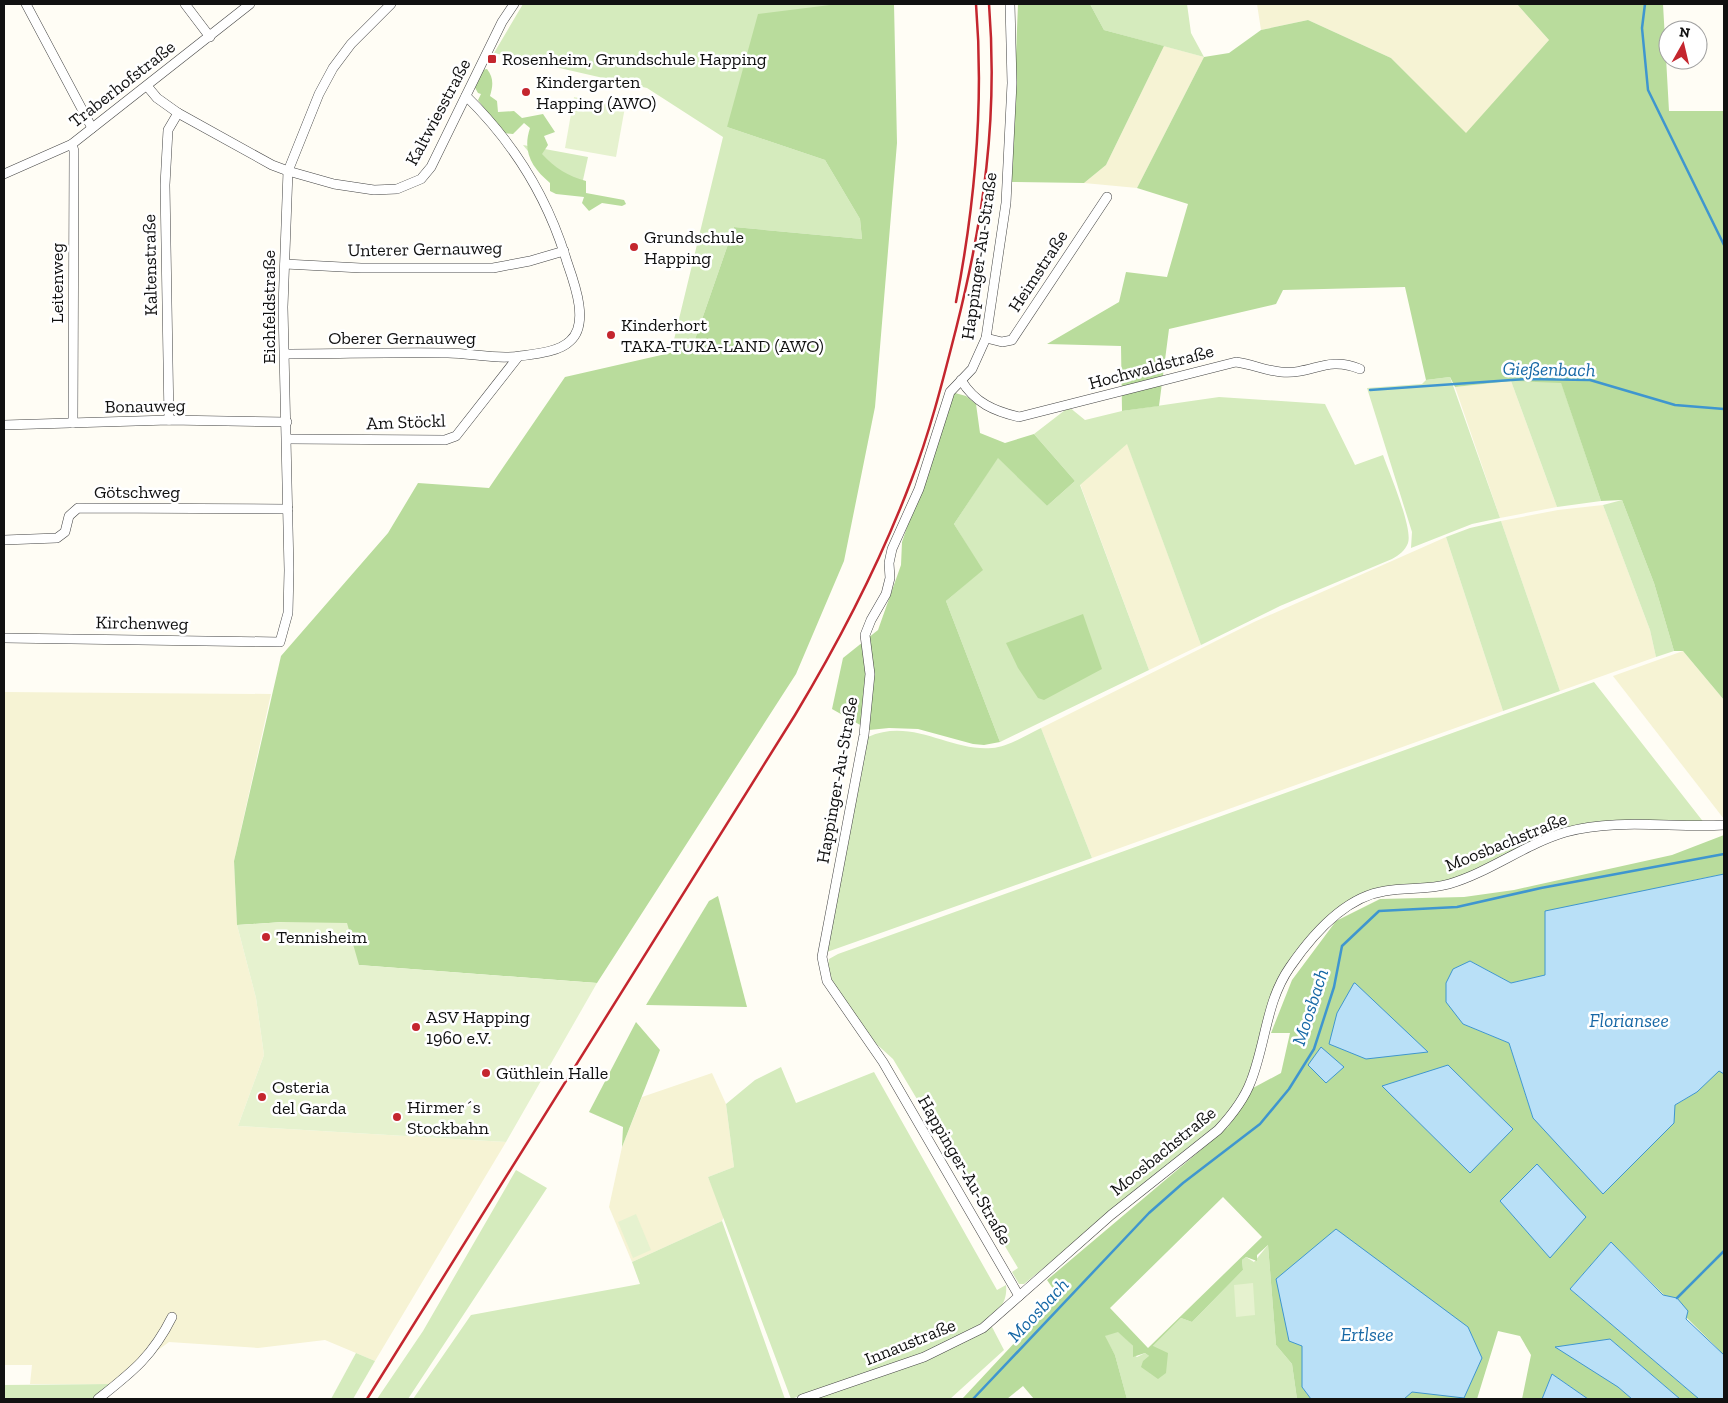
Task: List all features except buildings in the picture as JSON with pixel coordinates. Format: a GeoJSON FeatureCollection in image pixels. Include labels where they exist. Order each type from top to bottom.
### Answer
{"type":"FeatureCollection","features":[{"type":"Feature","properties":{"kind":"street"},"geometry":{"type":"LineString","coordinates":[[26,4],[92,128]]}},
{"type":"Feature","properties":{"kind":"street"},"geometry":{"type":"LineString","coordinates":[[185,4],[210,37]]}},
{"type":"Feature","properties":{"kind":"street","name":"Traberhofstraße"},"geometry":{"type":"LineString","coordinates":[[4,174],[72,144],[250,4]]}},
{"type":"Feature","properties":{"kind":"street","name":"Eichfeldstraße"},"geometry":{"type":"LineString","coordinates":[[280,642],[288,613],[287,422],[283,307],[288,171],[319,94],[333,68],[351,44],[391,4]]}},
{"type":"Feature","properties":{"kind":"street","name":"Kaltwiesstraße"},"geometry":{"type":"LineString","coordinates":[[147,86],[157,98],[178,113],[272,165],[334,184],[374,190],[397,189],[421,179],[431,167],[502,22],[514,4]]}},
{"type":"Feature","properties":{"kind":"street","name":"Happinger-Au-Straße"},"geometry":{"type":"LineString","coordinates":[[1010,4],[1012,83],[1006,203],[986,338],[972,369],[950,392],[919,489],[892,549],[890,578],[886,594],[865,635],[870,674],[864,735],[822,957],[824,972],[832,989],[883,1062],[1019,1296]]}},
{"type":"Feature","properties":{"kind":"street","name":"Oberer Gernauweg"},"geometry":{"type":"LineString","coordinates":[[285,354],[449,353],[518,357],[560,348],[572,340],[578,328],[578,297],[549,211],[529,174],[504,138],[466,96]]}},
{"type":"Feature","properties":{"kind":"street","name":"Kaltenstraße"},"geometry":{"type":"LineString","coordinates":[[169,420],[165,185],[168,130],[178,113]]}},
{"type":"Feature","properties":{"kind":"street","name":"Leitenweg"},"geometry":{"type":"LineString","coordinates":[[72,144],[74,151],[72,424]]}},
{"type":"Feature","properties":{"kind":"street","name":"Heimstraße"},"geometry":{"type":"LineString","coordinates":[[986,338],[1002,342],[1012,340],[1106,197]]}},
{"type":"Feature","properties":{"kind":"street","name":"Unterer Gernauweg"},"geometry":{"type":"LineString","coordinates":[[285,264],[361,268],[493,268],[530,261],[564,251]]}},
{"type":"Feature","properties":{"kind":"street","name":"Am Stöckl"},"geometry":{"type":"LineString","coordinates":[[287,438],[446,440],[456,436],[518,357]]}},
{"type":"Feature","properties":{"kind":"street","name":"Hochwaldstraße"},"geometry":{"type":"LineString","coordinates":[[961,380],[970,395],[1000,412],[1019,417],[1236,362],[1280,372],[1304,370],[1332,363],[1346,363],[1360,369]]}},
{"type":"Feature","properties":{"kind":"street","name":"Bonauweg"},"geometry":{"type":"LineString","coordinates":[[4,425],[169,420],[287,422]]}},
{"type":"Feature","properties":{"kind":"street","name":"Götschweg"},"geometry":{"type":"LineString","coordinates":[[4,540],[57,538],[66,532],[69,516],[78,508],[288,510]]}},
{"type":"Feature","properties":{"kind":"street","name":"Kirchenweg"},"geometry":{"type":"LineString","coordinates":[[4,638],[280,642]]}},
{"type":"Feature","properties":{"kind":"street","name":"Moosbachstraße"},"geometry":{"type":"LineString","coordinates":[[1019,1296],[1111,1215],[1218,1130],[1230,1117],[1252,1079],[1268,1015],[1279,986],[1302,950],[1341,911],[1355,901],[1382,891],[1434,887],[1459,880],[1533,844],[1576,830],[1614,826],[1724,825]]}},
{"type":"Feature","properties":{"kind":"street","name":"Innaustraße"},"geometry":{"type":"LineString","coordinates":[[802,1399],[924,1357],[983,1328],[1019,1296]]}},
{"type":"Feature","properties":{"kind":"street"},"geometry":{"type":"LineString","coordinates":[[98,1399],[139,1366],[159,1343],[172,1317]]}},
{"type":"Feature","properties":{"kind":"shaded area"},"geometry":{"type":"Polygon","coordinates":[[[1257,4],[1517,4],[1549,40],[1466,134],[1391,58],[1308,20],[1261,30],[1257,4]]]}},
{"type":"Feature","properties":{"kind":"shaded area"},"geometry":{"type":"Polygon","coordinates":[[[1164,46],[1204,57],[1137,188],[1084,183],[1106,165],[1164,46]]]}},
{"type":"Feature","properties":{"kind":"shaded area"},"geometry":{"type":"Polygon","coordinates":[[[1511,381],[1557,507],[1500,518],[1455,387],[1511,381]]]}},
{"type":"Feature","properties":{"kind":"shaded area"},"geometry":{"type":"Polygon","coordinates":[[[1127,443],[1201,645],[1149,670],[1080,484],[1127,443]]]}},
{"type":"Feature","properties":{"kind":"shaded area"},"geometry":{"type":"Polygon","coordinates":[[[1603,505],[1650,630],[1656,657],[1560,691],[1501,521],[1558,510],[1603,505]]]}},
{"type":"Feature","properties":{"kind":"shaded area"},"geometry":{"type":"Polygon","coordinates":[[[1446,537],[1503,711],[1092,858],[1041,728],[1254,622],[1446,537]]]}},
{"type":"Feature","properties":{"kind":"shaded area"},"geometry":{"type":"Polygon","coordinates":[[[1683,651],[1724,700],[1724,819],[1613,676],[1683,651]]]}},
{"type":"Feature","properties":{"kind":"shaded area"},"geometry":{"type":"Polygon","coordinates":[[[4,692],[271,694],[234,861],[237,925],[256,998],[264,1055],[238,1126],[506,1142],[375,1361],[325,1340],[258,1348],[169,1342],[112,1384],[30,1384],[32,1365],[4,1365],[4,692]]]}},
{"type":"Feature","properties":{"kind":"shaded area"},"geometry":{"type":"Polygon","coordinates":[[[712,1073],[726,1104],[734,1167],[708,1177],[724,1216],[722,1221],[632,1262],[609,1207],[622,1147],[642,1097],[712,1073]]]}},
{"type":"Feature","properties":{"kind":"green space"},"geometry":{"type":"Polygon","coordinates":[[[523,4],[838,4],[727,127],[825,160],[860,219],[862,239],[734,227],[692,348],[671,352],[723,137],[647,88],[494,53],[523,4]]]}},
{"type":"Feature","properties":{"kind":"green space"},"geometry":{"type":"Polygon","coordinates":[[[838,4],[894,4],[897,143],[875,407],[844,561],[796,674],[597,983],[358,965],[283,922],[237,925],[234,861],[281,656],[388,533],[418,483],[489,488],[565,377],[692,348],[734,227],[862,239],[860,219],[825,160],[727,127],[758,14],[838,4]]]}},
{"type":"Feature","properties":{"kind":"green space"},"geometry":{"type":"Polygon","coordinates":[[[1018,4],[1090,4],[1104,30],[1164,46],[1106,165],[1084,183],[1011,182],[1018,4]]]}},
{"type":"Feature","properties":{"kind":"green space"},"geometry":{"type":"Polygon","coordinates":[[[1090,4],[1187,4],[1191,33],[1204,57],[1104,30],[1090,4]]]}},
{"type":"Feature","properties":{"kind":"green space"},"geometry":{"type":"Polygon","coordinates":[[[1517,4],[1663,4],[1664,20],[1658,20],[1658,70],[1667,70],[1669,111],[1724,111],[1724,700],[1683,651],[1674,651],[1654,583],[1622,500],[1601,501],[1561,383],[1511,381],[1455,387],[1450,377],[1426,380],[1405,287],[1283,290],[1276,304],[1169,329],[1159,406],[1122,411],[1121,346],[1047,344],[1119,302],[1126,272],[1167,277],[1188,204],[1137,188],[1204,57],[1229,53],[1261,30],[1308,20],[1391,58],[1466,133],[1549,40],[1517,4]]]}},
{"type":"Feature","properties":{"kind":"green space"},"geometry":{"type":"Polygon","coordinates":[[[487,69],[492,82],[490,96],[497,101],[498,112],[514,111],[522,118],[543,114],[555,132],[544,136],[548,145],[542,154],[562,171],[586,181],[586,193],[624,200],[626,204],[622,206],[602,203],[589,211],[582,203],[584,197],[556,194],[550,191],[550,183],[538,171],[530,159],[527,145],[530,128],[524,123],[513,134],[503,133],[478,100],[481,94],[478,93],[474,86],[482,70],[487,69]]]}},
{"type":"Feature","properties":{"kind":"green space"},"geometry":{"type":"Polygon","coordinates":[[[574,97],[625,107],[616,157],[565,148],[574,97]]]}},
{"type":"Feature","properties":{"kind":"green space"},"geometry":{"type":"Polygon","coordinates":[[[523,145],[588,157],[581,189],[555,184],[523,145]]]}},
{"type":"Feature","properties":{"kind":"green space"},"geometry":{"type":"Polygon","coordinates":[[[1450,377],[1500,518],[1472,524],[1411,548],[1412,532],[1367,388],[1422,384],[1426,380],[1450,377]]]}},
{"type":"Feature","properties":{"kind":"green space"},"geometry":{"type":"Polygon","coordinates":[[[1511,381],[1561,382],[1601,501],[1557,507],[1511,381]]]}},
{"type":"Feature","properties":{"kind":"green space"},"geometry":{"type":"Polygon","coordinates":[[[955,393],[966,396],[976,404],[980,433],[1005,443],[1034,434],[1075,481],[1047,506],[998,458],[954,524],[983,570],[946,601],[1000,742],[984,745],[973,744],[918,729],[889,728],[869,730],[832,709],[843,658],[878,630],[901,565],[902,542],[952,395],[955,393]]]}},
{"type":"Feature","properties":{"kind":"green space"},"geometry":{"type":"Polygon","coordinates":[[[1219,397],[1325,404],[1355,465],[1383,455],[1407,525],[1409,536],[1405,548],[1392,559],[1280,606],[1201,645],[1127,444],[1080,485],[1149,670],[1000,742],[946,601],[982,570],[954,524],[998,457],[1047,506],[1075,481],[1034,434],[1069,407],[1085,420],[1122,411],[1219,397]]]}},
{"type":"Feature","properties":{"kind":"green space"},"geometry":{"type":"Polygon","coordinates":[[[1622,500],[1654,583],[1674,651],[1656,657],[1650,630],[1603,505],[1622,500]]]}},
{"type":"Feature","properties":{"kind":"green space"},"geometry":{"type":"Polygon","coordinates":[[[1501,521],[1560,691],[1503,711],[1446,537],[1470,528],[1501,521]]]}},
{"type":"Feature","properties":{"kind":"green space"},"geometry":{"type":"Polygon","coordinates":[[[1083,614],[1102,669],[1044,700],[1038,698],[1018,668],[1006,643],[1083,614]]]}},
{"type":"Feature","properties":{"kind":"green space"},"geometry":{"type":"Polygon","coordinates":[[[1594,682],[1705,824],[1583,826],[1458,878],[1354,899],[1290,960],[1243,1089],[1231,1110],[1216,1127],[1024,1284],[1019,1284],[1012,1272],[1018,1268],[893,1059],[872,1040],[834,985],[827,971],[829,959],[838,954],[1594,682]]]}},
{"type":"Feature","properties":{"kind":"green space"},"geometry":{"type":"Polygon","coordinates":[[[1041,728],[1092,858],[827,952],[868,737],[884,732],[900,731],[931,736],[977,748],[992,748],[1011,743],[1041,728]]]}},
{"type":"Feature","properties":{"kind":"green space"},"geometry":{"type":"Polygon","coordinates":[[[1724,835],[1724,874],[1684,882],[1546,975],[1511,983],[1470,961],[1463,1024],[1509,1043],[1533,1118],[1675,1105],[1697,1092],[1719,1070],[1724,1074],[1724,1355],[1611,1242],[1570,1289],[1699,1399],[1680,1399],[1610,1339],[1618,1387],[1632,1399],[1588,1399],[1552,1374],[1542,1399],[1522,1399],[1531,1355],[1520,1336],[1498,1331],[1477,1399],[1404,1399],[1412,1392],[1426,1393],[1302,1346],[1302,1387],[1311,1399],[1297,1399],[1292,1364],[1276,1345],[1268,1245],[1257,1255],[1257,1261],[1246,1257],[1242,1260],[1243,1270],[1192,1322],[1181,1318],[1153,1346],[1168,1353],[1166,1373],[1158,1379],[1141,1367],[1143,1361],[1149,1356],[1145,1353],[1133,1357],[1133,1346],[1118,1332],[1105,1336],[1115,1355],[1127,1399],[1034,1399],[1023,1386],[1007,1399],[962,1399],[1058,1296],[1047,1280],[1228,1127],[1253,1088],[1281,1073],[1290,1033],[1271,1033],[1292,980],[1336,921],[1380,899],[1464,897],[1514,890],[1672,855],[1724,835]],[[1223,1197],[1110,1308],[1148,1348],[1262,1237],[1223,1197]]]}},
{"type":"Feature","properties":{"kind":"green space"},"geometry":{"type":"Polygon","coordinates":[[[718,896],[747,1007],[646,1005],[709,901],[718,896]]]}},
{"type":"Feature","properties":{"kind":"green space","name":"ASV Happing 1960 e.V."},"geometry":{"type":"Polygon","coordinates":[[[283,922],[347,923],[359,965],[597,983],[506,1142],[238,1126],[264,1055],[256,998],[237,925],[283,922]]]}},
{"type":"Feature","properties":{"kind":"green space"},"geometry":{"type":"Polygon","coordinates":[[[636,1022],[660,1050],[622,1147],[623,1127],[589,1112],[636,1022]]]}},
{"type":"Feature","properties":{"kind":"green space"},"geometry":{"type":"Polygon","coordinates":[[[781,1067],[796,1103],[874,1072],[997,1290],[1006,1285],[1006,1295],[998,1310],[980,1325],[957,1339],[901,1363],[791,1399],[708,1177],[734,1167],[726,1104],[755,1080],[781,1067]]]}},
{"type":"Feature","properties":{"kind":"green space"},"geometry":{"type":"Polygon","coordinates":[[[516,1170],[547,1188],[408,1399],[377,1399],[423,1331],[516,1170]]]}},
{"type":"Feature","properties":{"kind":"green space"},"geometry":{"type":"Polygon","coordinates":[[[636,1214],[651,1250],[633,1258],[618,1222],[636,1214]]]}},
{"type":"Feature","properties":{"kind":"green space"},"geometry":{"type":"Polygon","coordinates":[[[722,1221],[785,1399],[413,1399],[471,1315],[640,1284],[632,1262],[722,1221]]]}},
{"type":"Feature","properties":{"kind":"green space"},"geometry":{"type":"Polygon","coordinates":[[[1268,1245],[1276,1345],[1292,1364],[1297,1399],[1127,1399],[1115,1355],[1104,1336],[1118,1331],[1133,1346],[1133,1354],[1137,1357],[1145,1353],[1149,1356],[1151,1375],[1153,1346],[1181,1318],[1192,1322],[1243,1270],[1242,1260],[1246,1257],[1254,1262],[1268,1245]]]}},
{"type":"Feature","properties":{"kind":"green space"},"geometry":{"type":"Polygon","coordinates":[[[1253,1283],[1255,1315],[1236,1317],[1234,1285],[1253,1283]]]}},
{"type":"Feature","properties":{"kind":"green space"},"geometry":{"type":"Polygon","coordinates":[[[992,1327],[1004,1350],[950,1399],[811,1399],[944,1351],[992,1327]]]}},
{"type":"Feature","properties":{"kind":"green space"},"geometry":{"type":"Polygon","coordinates":[[[356,1353],[375,1361],[353,1399],[331,1399],[356,1353]]]}},
{"type":"Feature","properties":{"kind":"green space"},"geometry":{"type":"Polygon","coordinates":[[[112,1384],[96,1399],[4,1399],[4,1385],[112,1384]]]}},
{"type":"Feature","properties":{"kind":"water","name":"Floriansee"},"geometry":{"type":"Polygon","coordinates":[[[1724,874],[1724,1074],[1719,1071],[1697,1092],[1675,1105],[1674,1123],[1603,1194],[1533,1118],[1509,1043],[1463,1024],[1446,1002],[1446,983],[1453,969],[1470,961],[1511,983],[1545,975],[1545,911],[1724,874]]]}},
{"type":"Feature","properties":{"kind":"water"},"geometry":{"type":"Polygon","coordinates":[[[1354,983],[1428,1052],[1366,1059],[1329,1044],[1337,1013],[1354,983]]]}},
{"type":"Feature","properties":{"kind":"water"},"geometry":{"type":"Polygon","coordinates":[[[1321,1047],[1344,1067],[1326,1083],[1308,1065],[1321,1047]]]}},
{"type":"Feature","properties":{"kind":"water"},"geometry":{"type":"Polygon","coordinates":[[[1448,1065],[1513,1129],[1470,1173],[1382,1086],[1448,1065]]]}},
{"type":"Feature","properties":{"kind":"water"},"geometry":{"type":"Polygon","coordinates":[[[1537,1164],[1586,1217],[1550,1258],[1500,1201],[1537,1164]]]}},
{"type":"Feature","properties":{"kind":"water","name":"Ertlsee"},"geometry":{"type":"Polygon","coordinates":[[[1336,1229],[1468,1327],[1482,1358],[1464,1398],[1412,1392],[1404,1399],[1311,1399],[1302,1387],[1302,1346],[1289,1341],[1276,1279],[1336,1229]]]}},
{"type":"Feature","properties":{"kind":"water"},"geometry":{"type":"Polygon","coordinates":[[[1611,1242],[1663,1295],[1677,1298],[1688,1311],[1686,1319],[1724,1355],[1724,1399],[1699,1399],[1570,1289],[1611,1242]]]}},
{"type":"Feature","properties":{"kind":"water"},"geometry":{"type":"Polygon","coordinates":[[[1610,1339],[1680,1399],[1632,1399],[1618,1387],[1555,1347],[1610,1339]]]}},
{"type":"Feature","properties":{"kind":"water"},"geometry":{"type":"Polygon","coordinates":[[[1552,1374],[1588,1399],[1542,1399],[1552,1374]]]}},
{"type":"Feature","properties":{"kind":"waterway","name":"Gießenbach"},"geometry":{"type":"LineString","coordinates":[[1645,4],[1642,28],[1648,90],[1724,245]]}},
{"type":"Feature","properties":{"kind":"waterway","name":"Gießenbach"},"geometry":{"type":"LineString","coordinates":[[1370,390],[1526,379],[1590,380],[1675,405],[1724,409]]}},
{"type":"Feature","properties":{"kind":"waterway","name":"Moosbach"},"geometry":{"type":"LineString","coordinates":[[973,1399],[1149,1213],[1183,1183],[1260,1124],[1289,1089],[1314,1049],[1334,987],[1342,946],[1379,911],[1457,907],[1541,888],[1724,854]]}},
{"type":"Feature","properties":{"kind":"waterway"},"geometry":{"type":"LineString","coordinates":[[1677,1298],[1724,1251]]}},
{"type":"Feature","properties":{"kind":"railway"},"geometry":{"type":"LineString","coordinates":[[956,302],[973,191],[976,153],[979,79],[976,4]]}},
{"type":"Feature","properties":{"kind":"railway"},"geometry":{"type":"LineString","coordinates":[[367,1399],[795,715],[843,630],[886,542],[911,481],[930,425],[956,329],[974,247],[981,207],[990,128],[992,87],[989,4]]}},
{"type":"Feature","properties":{"kind":"place","name":"Rosenheim, Grundschule Happing"},"geometry":{"type":"Point","coordinates":[492,59]}},
{"type":"Feature","properties":{"kind":"place","name":"Kindergarten Happing (AWO)"},"geometry":{"type":"Point","coordinates":[526,92]}},
{"type":"Feature","properties":{"kind":"place","name":"Grundschule Happing"},"geometry":{"type":"Point","coordinates":[634,247]}},
{"type":"Feature","properties":{"kind":"place","name":"Kinderhort TAKA-TUKA-LAND (AWO)"},"geometry":{"type":"Point","coordinates":[611,335]}},
{"type":"Feature","properties":{"kind":"place","name":"Tennisheim"},"geometry":{"type":"Point","coordinates":[266,937]}},
{"type":"Feature","properties":{"kind":"place","name":"ASV Happing 1960 e.V."},"geometry":{"type":"Point","coordinates":[416,1027]}},
{"type":"Feature","properties":{"kind":"place","name":"Güthlein Halle"},"geometry":{"type":"Point","coordinates":[486,1073]}},
{"type":"Feature","properties":{"kind":"place","name":"Osteria del Garda"},"geometry":{"type":"Point","coordinates":[262,1097]}},
{"type":"Feature","properties":{"kind":"place","name":"Hirmer´s Stockbahn"},"geometry":{"type":"Point","coordinates":[397,1117]}}]}
